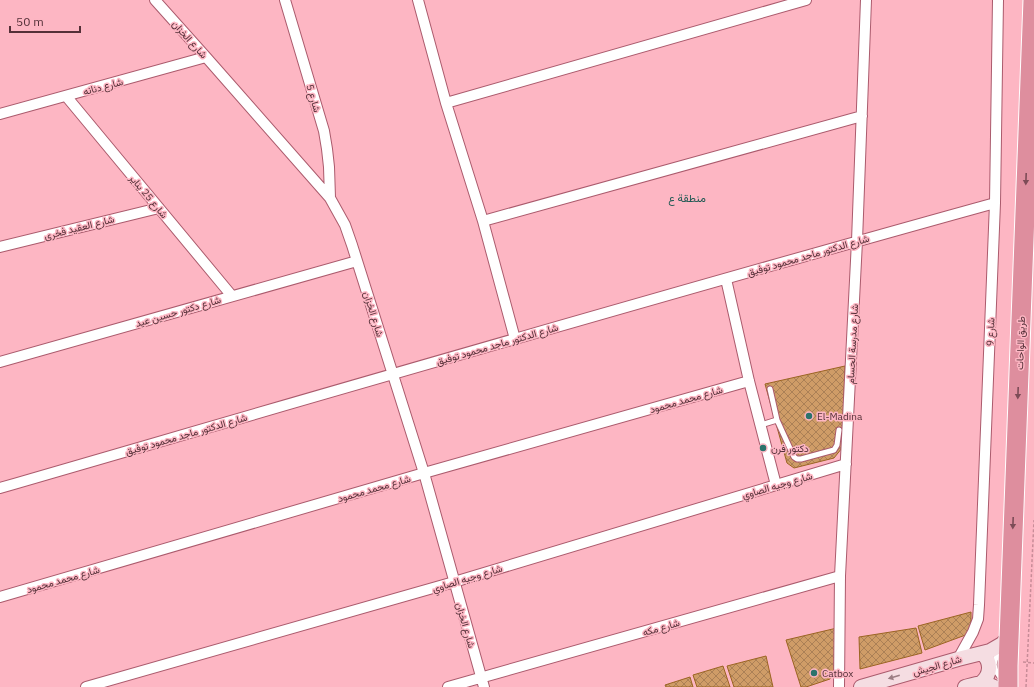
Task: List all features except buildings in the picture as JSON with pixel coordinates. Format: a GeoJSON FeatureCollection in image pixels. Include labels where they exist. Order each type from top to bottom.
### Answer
{"type":"FeatureCollection","features":[{"type":"Feature","properties":{"kind":"highway","name":"طريق الواحات"},"geometry":{"type":"LineString","coordinates":[[1003,686],[1009,640],[1034,0]]}},
{"type":"Feature","properties":{"kind":"highway"},"geometry":{"type":"LineString","coordinates":[[1022,302],[1025,293],[1034,286]]}},
{"type":"Feature","properties":{"kind":"street","name":"شارع الخزان"},"geometry":{"type":"LineString","coordinates":[[155,0],[330,198],[345,225],[424,473],[482,682]]}},
{"type":"Feature","properties":{"kind":"street","name":"شارع 5"},"geometry":{"type":"LineString","coordinates":[[285,0],[324,131],[329,167],[330,198]]}},
{"type":"Feature","properties":{"kind":"street"},"geometry":{"type":"LineString","coordinates":[[418,0],[446,103],[483,221],[515,339]]}},
{"type":"Feature","properties":{"kind":"street"},"geometry":{"type":"LineString","coordinates":[[446,103],[806,0]]}},
{"type":"Feature","properties":{"kind":"street","name":"شارع مدرسة الحسام"},"geometry":{"type":"LineString","coordinates":[[839,687],[840,576],[857,241],[866,0]]}},
{"type":"Feature","properties":{"kind":"street","name":"شارع 9"},"geometry":{"type":"LineString","coordinates":[[958,659],[973,632],[978,619],[995,202],[998,0]]}},
{"type":"Feature","properties":{"kind":"street","name":"شارع دنانه"},"geometry":{"type":"LineString","coordinates":[[0,114],[206,57]]}},
{"type":"Feature","properties":{"kind":"street","name":"شارع 25 يناير"},"geometry":{"type":"LineString","coordinates":[[66,96],[232,296]]}},
{"type":"Feature","properties":{"kind":"street"},"geometry":{"type":"LineString","coordinates":[[483,221],[862,116]]}},
{"type":"Feature","properties":{"kind":"street","name":"شارع الدكتور ماجد محمود توفيق"},"geometry":{"type":"LineString","coordinates":[[0,488],[392,374],[995,202]]}},
{"type":"Feature","properties":{"kind":"street","name":"شارع العقيد فخرى"},"geometry":{"type":"LineString","coordinates":[[0,247],[159,208]]}},
{"type":"Feature","properties":{"kind":"street","name":"شارع دكتور حسين عيد"},"geometry":{"type":"LineString","coordinates":[[0,362],[357,261]]}},
{"type":"Feature","properties":{"kind":"street"},"geometry":{"type":"LineString","coordinates":[[726,279],[749,381],[776,485]]}},
{"type":"Feature","properties":{"kind":"street","name":"شارع محمد محمود"},"geometry":{"type":"LineString","coordinates":[[0,597],[424,473],[749,381]]}},
{"type":"Feature","properties":{"kind":"street","name":"شارع وجيه الصاوي"},"geometry":{"type":"LineString","coordinates":[[86,687],[454,582],[846,464]]}},
{"type":"Feature","properties":{"kind":"street","name":"شارع مكه"},"geometry":{"type":"LineString","coordinates":[[448,687],[482,682],[840,576]]}},
{"type":"Feature","properties":{"kind":"street","name":"شارع الجيش"},"geometry":{"type":"LineString","coordinates":[[861,687],[982,653],[996,648],[1009,640]]}},
{"type":"Feature","properties":{"kind":"street"},"geometry":{"type":"LineString","coordinates":[[982,653],[987,660],[989,668],[987,676],[1003,686]]}},
{"type":"Feature","properties":{"kind":"street"},"geometry":{"type":"LineString","coordinates":[[965,687],[1003,686]]}},
{"type":"Feature","properties":{"kind":"lane"},"geometry":{"type":"LineString","coordinates":[[770,388],[777,420],[794,457],[797,459],[835,449],[838,445],[839,430]]}},
{"type":"Feature","properties":{"kind":"lane"},"geometry":{"type":"LineString","coordinates":[[760,425],[777,420]]}},
{"type":"Feature","properties":{"kind":"lane"},"geometry":{"type":"LineString","coordinates":[[835,449],[847,454]]}},
{"type":"Feature","properties":{"kind":"path"},"geometry":{"type":"LineString","coordinates":[[1003,686],[1034,520]]}},
{"type":"Feature","properties":{"kind":"place","name":"El-Madina"},"geometry":{"type":"Point","coordinates":[809,416]}},
{"type":"Feature","properties":{"kind":"place","name":"دكتور فرن"},"geometry":{"type":"Point","coordinates":[763,448]}},
{"type":"Feature","properties":{"kind":"place","name":"Catbox"},"geometry":{"type":"Point","coordinates":[814,673]}},
{"type":"Feature","properties":{"kind":"district","name":"منطقة ع"},"geometry":{"type":"Point","coordinates":[687,198]}}]}
